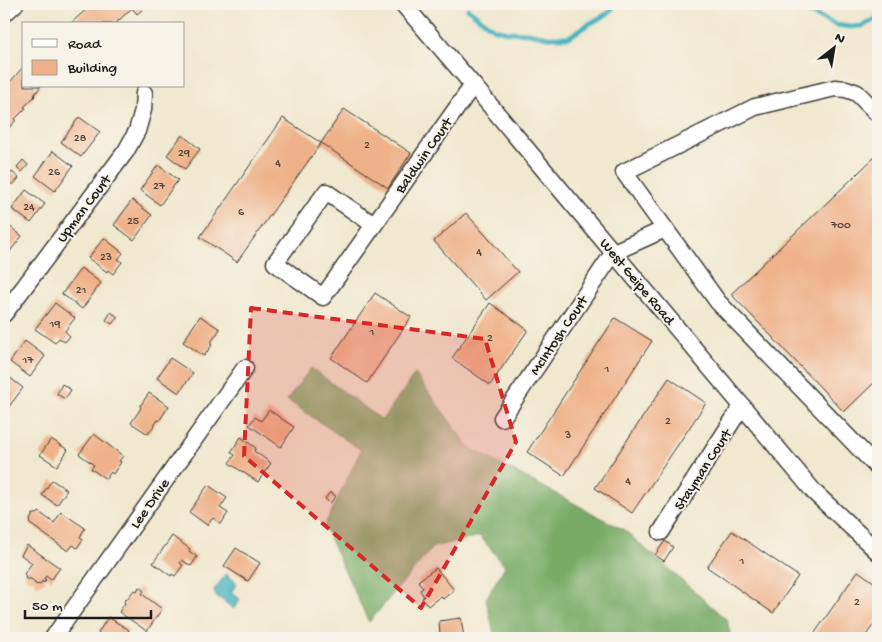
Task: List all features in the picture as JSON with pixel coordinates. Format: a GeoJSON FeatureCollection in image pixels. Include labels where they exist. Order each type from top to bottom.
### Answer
{"type":"FeatureCollection","features":[{"type":"Feature","properties":{"kind":"street"},"geometry":{"type":"LineString","coordinates":[[4,14],[16,4]]}},
{"type":"Feature","properties":{"kind":"street","name":"West Geipe Road"},"geometry":{"type":"LineString","coordinates":[[403,4],[614,252],[815,493],[878,552]]}},
{"type":"Feature","properties":{"kind":"street","name":"Baldwin Court"},"geometry":{"type":"LineString","coordinates":[[374,226],[326,192],[275,263],[323,297],[374,226],[473,85]]}},
{"type":"Feature","properties":{"kind":"street"},"geometry":{"type":"LineString","coordinates":[[878,114],[857,93],[835,88],[755,107],[624,172],[718,302],[878,468]]}},
{"type":"Feature","properties":{"kind":"street","name":"Upman Court"},"geometry":{"type":"LineString","coordinates":[[4,314],[126,151],[137,131],[143,110],[144,93]]}},
{"type":"Feature","properties":{"kind":"street"},"geometry":{"type":"LineString","coordinates":[[614,252],[665,229]]}},
{"type":"Feature","properties":{"kind":"street","name":"McIntosh Court"},"geometry":{"type":"LineString","coordinates":[[502,418],[614,252]]}},
{"type":"Feature","properties":{"kind":"street","name":"Lee Drive"},"geometry":{"type":"LineString","coordinates":[[53,638],[245,368]]}},
{"type":"Feature","properties":{"kind":"street","name":"Stayman Court"},"geometry":{"type":"LineString","coordinates":[[662,532],[742,406]]}},
{"type":"Feature","properties":{"kind":"highlighted area"},"geometry":{"type":"Polygon","coordinates":[[[251,308],[485,339],[516,442],[421,608],[244,456],[251,308]]]}},
{"type":"Feature","properties":{"kind":"green space"},"geometry":{"type":"Polygon","coordinates":[[[311,368],[382,420],[415,374],[470,448],[624,530],[727,620],[731,638],[495,638],[486,599],[505,566],[480,536],[433,547],[369,622],[324,527],[361,450],[287,400],[311,368]]]}},
{"type":"Feature","properties":{"kind":"water"},"geometry":{"type":"Polygon","coordinates":[[[226,574],[237,583],[232,593],[240,599],[234,609],[216,596],[214,590],[226,574]]]}},
{"type":"Feature","properties":{"kind":"building"},"geometry":{"type":"Polygon","coordinates":[[[97,4],[139,4],[143,9],[137,14],[132,8],[117,22],[72,22],[90,6],[92,8],[97,4]]]}},
{"type":"Feature","properties":{"kind":"building"},"geometry":{"type":"Polygon","coordinates":[[[22,68],[22,88],[39,88],[35,96],[24,107],[26,108],[4,134],[5,90],[22,68]]]}},
{"type":"Feature","properties":{"kind":"building"},"geometry":{"type":"Polygon","coordinates":[[[344,109],[411,153],[388,188],[321,143],[344,109]]]}},
{"type":"Feature","properties":{"kind":"building"},"geometry":{"type":"Polygon","coordinates":[[[79,117],[100,132],[81,157],[61,142],[79,117]]]}},
{"type":"Feature","properties":{"kind":"building"},"geometry":{"type":"Polygon","coordinates":[[[283,118],[321,143],[237,262],[200,237],[283,118]]]}},
{"type":"Feature","properties":{"kind":"building"},"geometry":{"type":"Polygon","coordinates":[[[182,135],[200,149],[185,169],[167,155],[182,135]]]}},
{"type":"Feature","properties":{"kind":"building"},"geometry":{"type":"Polygon","coordinates":[[[53,151],[73,166],[55,191],[35,176],[53,151]]]}},
{"type":"Feature","properties":{"kind":"building"},"geometry":{"type":"Polygon","coordinates":[[[878,154],[878,379],[844,412],[731,294],[878,154]]]}},
{"type":"Feature","properties":{"kind":"building"},"geometry":{"type":"Polygon","coordinates":[[[23,160],[28,165],[22,172],[17,167],[23,160]]]}},
{"type":"Feature","properties":{"kind":"building"},"geometry":{"type":"Polygon","coordinates":[[[158,165],[178,180],[160,205],[140,190],[158,165]]]}},
{"type":"Feature","properties":{"kind":"building"},"geometry":{"type":"Polygon","coordinates":[[[12,172],[19,178],[13,185],[6,179],[12,172]]]}},
{"type":"Feature","properties":{"kind":"building"},"geometry":{"type":"Polygon","coordinates":[[[26,190],[45,204],[31,223],[12,209],[26,190]]]}},
{"type":"Feature","properties":{"kind":"building"},"geometry":{"type":"Polygon","coordinates":[[[132,200],[152,215],[134,240],[114,225],[132,200]]]}},
{"type":"Feature","properties":{"kind":"building"},"geometry":{"type":"Polygon","coordinates":[[[466,213],[518,272],[486,300],[434,241],[466,213]]]}},
{"type":"Feature","properties":{"kind":"building"},"geometry":{"type":"Polygon","coordinates":[[[4,222],[22,236],[4,259],[4,222]]]}},
{"type":"Feature","properties":{"kind":"building"},"geometry":{"type":"Polygon","coordinates":[[[104,238],[123,253],[118,259],[122,262],[113,274],[108,270],[107,272],[88,258],[104,238]]]}},
{"type":"Feature","properties":{"kind":"building"},"geometry":{"type":"Polygon","coordinates":[[[81,268],[101,283],[82,309],[62,294],[81,268]]]}},
{"type":"Feature","properties":{"kind":"building"},"geometry":{"type":"Polygon","coordinates":[[[375,293],[411,317],[367,383],[331,358],[375,293]]]}},
{"type":"Feature","properties":{"kind":"building"},"geometry":{"type":"Polygon","coordinates":[[[55,303],[75,318],[65,331],[70,336],[65,342],[59,338],[55,343],[35,329],[55,303]]]}},
{"type":"Feature","properties":{"kind":"building"},"geometry":{"type":"Polygon","coordinates":[[[490,303],[528,330],[490,385],[452,358],[490,303]]]}},
{"type":"Feature","properties":{"kind":"building"},"geometry":{"type":"Polygon","coordinates":[[[111,312],[118,317],[112,324],[106,320],[111,312]]]}},
{"type":"Feature","properties":{"kind":"building"},"geometry":{"type":"Polygon","coordinates":[[[200,316],[220,329],[204,356],[183,342],[200,316]]]}},
{"type":"Feature","properties":{"kind":"building"},"geometry":{"type":"Polygon","coordinates":[[[615,318],[652,341],[564,476],[527,452],[615,318]]]}},
{"type":"Feature","properties":{"kind":"building"},"geometry":{"type":"Polygon","coordinates":[[[25,341],[45,356],[30,377],[10,362],[25,341]]]}},
{"type":"Feature","properties":{"kind":"building"},"geometry":{"type":"Polygon","coordinates":[[[170,358],[193,373],[179,393],[157,378],[170,358]]]}},
{"type":"Feature","properties":{"kind":"building"},"geometry":{"type":"Polygon","coordinates":[[[4,373],[23,388],[4,413],[4,373]]]}},
{"type":"Feature","properties":{"kind":"building"},"geometry":{"type":"Polygon","coordinates":[[[669,378],[706,403],[632,513],[595,488],[669,378]]]}},
{"type":"Feature","properties":{"kind":"building"},"geometry":{"type":"Polygon","coordinates":[[[62,384],[71,390],[65,399],[57,394],[62,384]]]}},
{"type":"Feature","properties":{"kind":"building"},"geometry":{"type":"Polygon","coordinates":[[[149,393],[169,406],[148,434],[131,423],[149,393]]]}},
{"type":"Feature","properties":{"kind":"building"},"geometry":{"type":"Polygon","coordinates":[[[269,410],[294,427],[281,447],[249,425],[255,417],[261,421],[269,410]]]}},
{"type":"Feature","properties":{"kind":"building"},"geometry":{"type":"Polygon","coordinates":[[[94,434],[123,456],[113,474],[111,472],[106,479],[91,469],[94,465],[79,454],[94,434]]]}},
{"type":"Feature","properties":{"kind":"building"},"geometry":{"type":"Polygon","coordinates":[[[241,437],[256,448],[254,451],[271,463],[258,482],[229,463],[235,455],[231,452],[241,437]]]}},
{"type":"Feature","properties":{"kind":"building"},"geometry":{"type":"Polygon","coordinates":[[[51,439],[68,450],[57,466],[40,455],[51,439]]]}},
{"type":"Feature","properties":{"kind":"building"},"geometry":{"type":"Polygon","coordinates":[[[52,480],[67,490],[57,505],[42,495],[52,480]]]}},
{"type":"Feature","properties":{"kind":"building"},"geometry":{"type":"Polygon","coordinates":[[[208,485],[227,498],[220,508],[228,513],[221,524],[213,518],[207,525],[189,512],[208,485]]]}},
{"type":"Feature","properties":{"kind":"building"},"geometry":{"type":"Polygon","coordinates":[[[330,492],[336,496],[330,503],[325,499],[330,492]]]}},
{"type":"Feature","properties":{"kind":"building"},"geometry":{"type":"Polygon","coordinates":[[[39,512],[54,523],[61,512],[85,528],[80,537],[83,539],[77,548],[73,545],[68,551],[30,524],[33,514],[39,512]]]}},
{"type":"Feature","properties":{"kind":"building"},"geometry":{"type":"Polygon","coordinates":[[[732,531],[798,576],[773,613],[707,567],[732,531]]]}},
{"type":"Feature","properties":{"kind":"building"},"geometry":{"type":"Polygon","coordinates":[[[172,536],[190,549],[189,551],[197,557],[191,566],[182,560],[180,563],[183,565],[175,576],[172,574],[171,576],[153,563],[172,536]]]}},
{"type":"Feature","properties":{"kind":"building"},"geometry":{"type":"Polygon","coordinates":[[[665,541],[673,547],[664,561],[655,555],[665,541]]]}},
{"type":"Feature","properties":{"kind":"building"},"geometry":{"type":"Polygon","coordinates":[[[27,545],[60,568],[51,580],[46,576],[44,583],[42,581],[40,585],[37,585],[29,578],[28,580],[25,578],[24,574],[32,563],[21,555],[27,545]]]}},
{"type":"Feature","properties":{"kind":"building"},"geometry":{"type":"Polygon","coordinates":[[[236,548],[260,563],[248,581],[224,566],[236,548]]]}},
{"type":"Feature","properties":{"kind":"building"},"geometry":{"type":"Polygon","coordinates":[[[436,568],[454,590],[443,599],[441,596],[428,606],[422,598],[424,597],[420,590],[423,588],[418,581],[436,568]]]}},
{"type":"Feature","properties":{"kind":"building"},"geometry":{"type":"Polygon","coordinates":[[[858,571],[878,585],[878,618],[864,638],[804,638],[807,634],[812,637],[858,571]]]}},
{"type":"Feature","properties":{"kind":"building"},"geometry":{"type":"Polygon","coordinates":[[[139,587],[144,591],[142,594],[162,609],[147,631],[119,612],[126,598],[134,590],[137,591],[139,587]]]}},
{"type":"Feature","properties":{"kind":"building"},"geometry":{"type":"Polygon","coordinates":[[[108,617],[129,630],[124,638],[106,638],[98,633],[108,617]]]}},
{"type":"Feature","properties":{"kind":"building"},"geometry":{"type":"Polygon","coordinates":[[[461,618],[464,638],[434,638],[434,636],[440,635],[439,621],[461,618]]]}},
{"type":"Feature","properties":{"kind":"waterway"},"geometry":{"type":"LineString","coordinates":[[468,9],[494,29],[548,37],[569,37],[609,13],[615,4]]}},
{"type":"Feature","properties":{"kind":"waterway"},"geometry":{"type":"LineString","coordinates":[[791,4],[836,25],[862,26],[878,18]]}}]}
